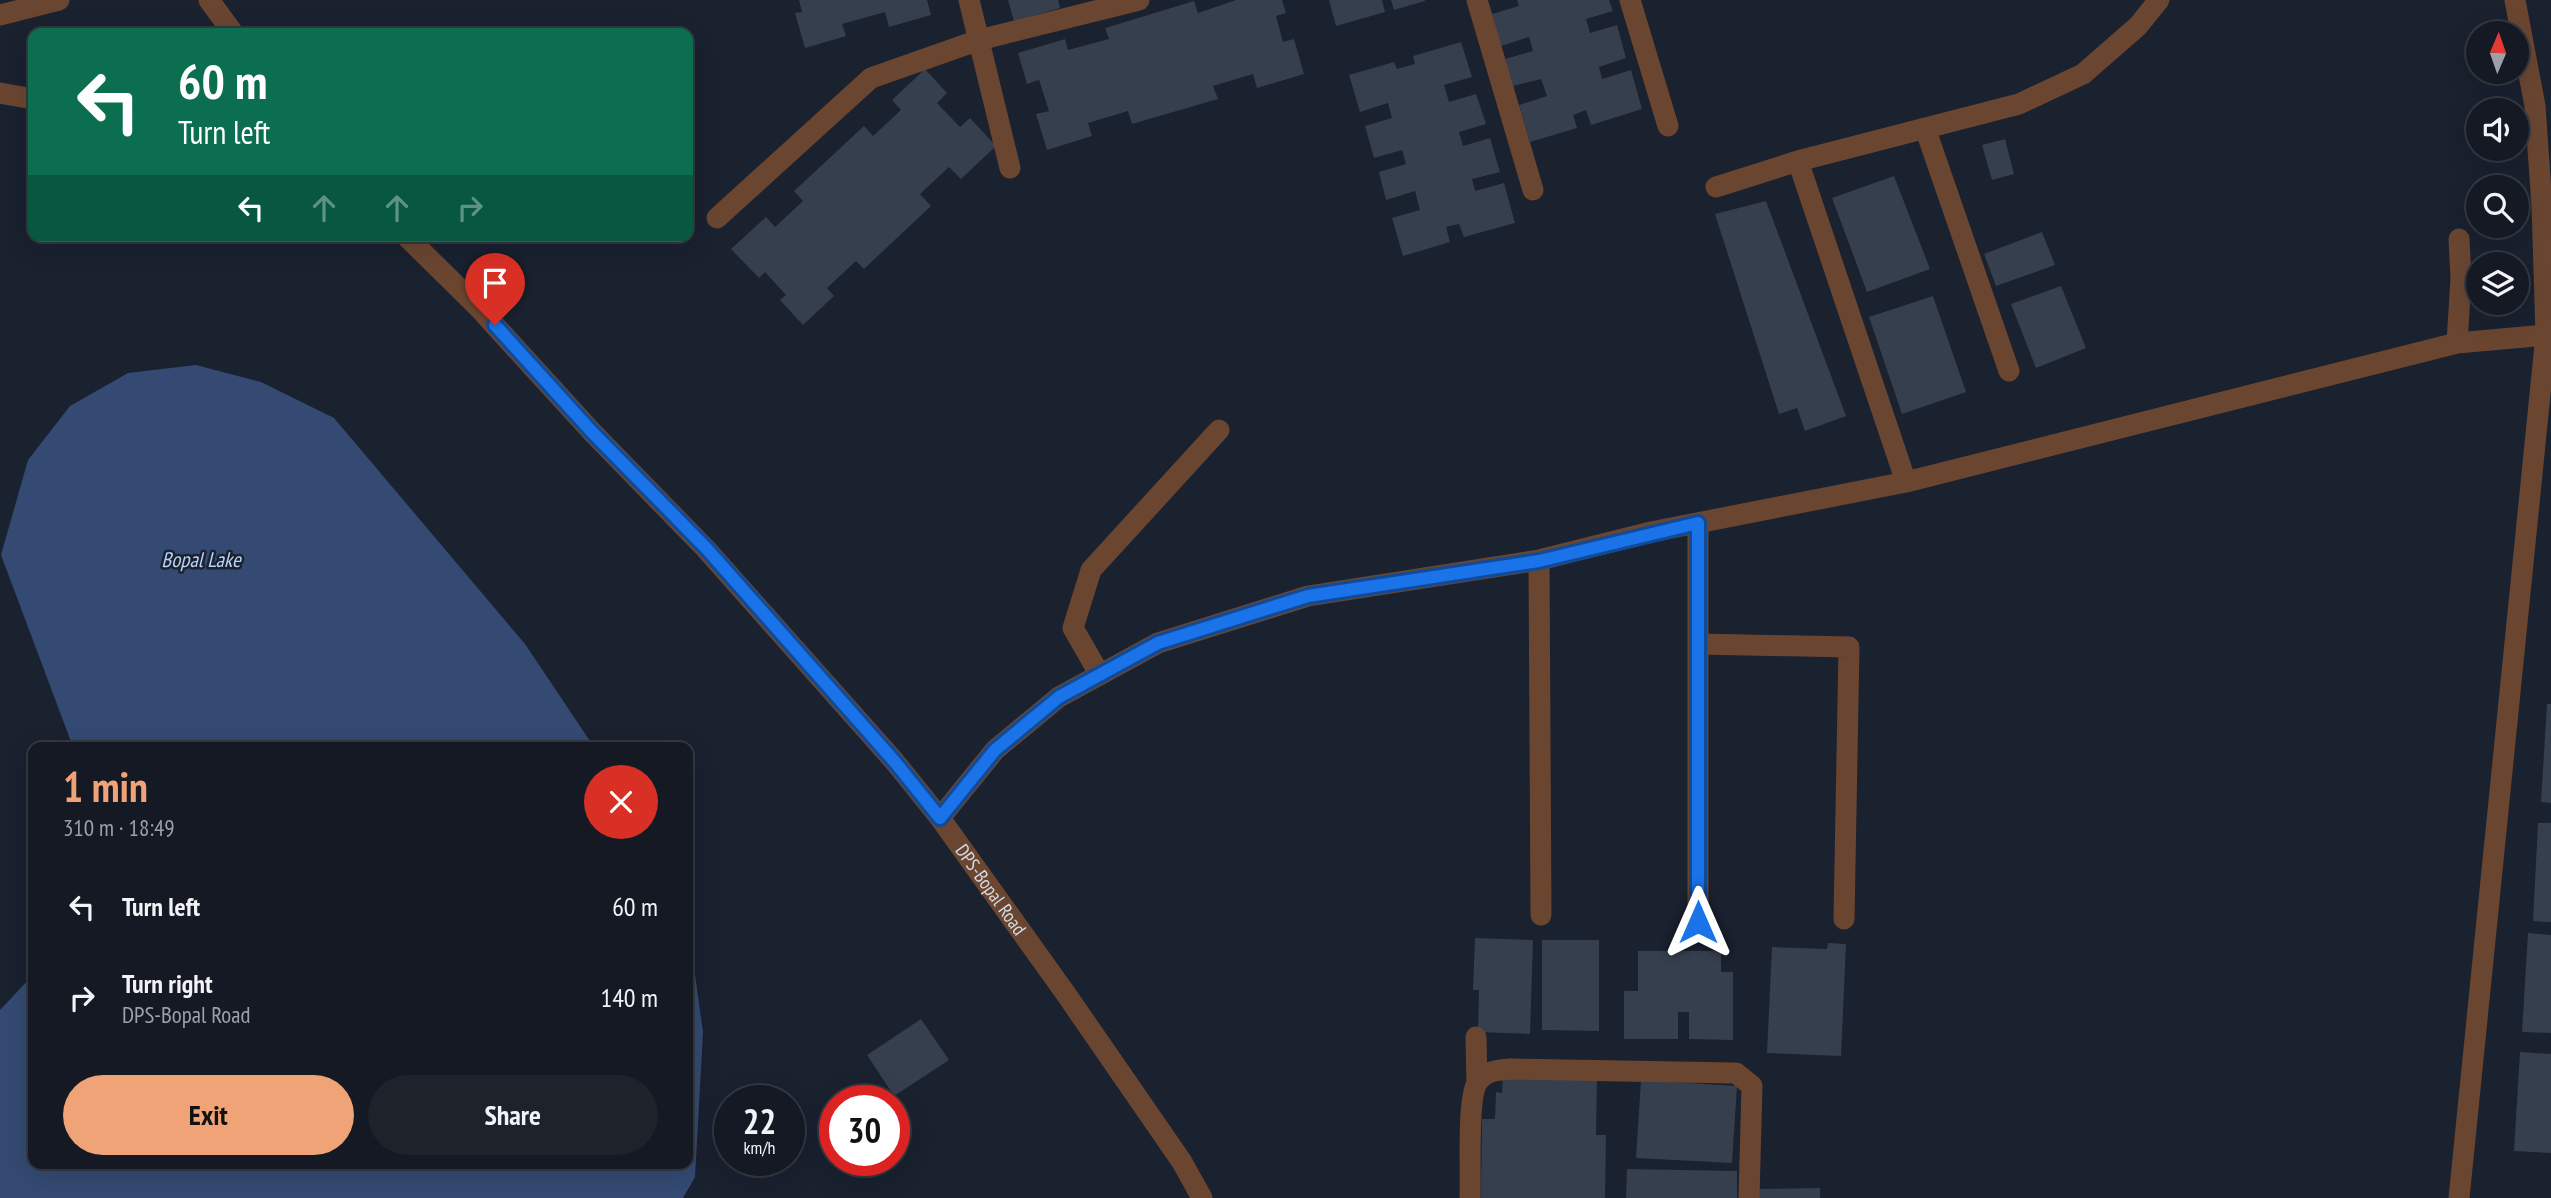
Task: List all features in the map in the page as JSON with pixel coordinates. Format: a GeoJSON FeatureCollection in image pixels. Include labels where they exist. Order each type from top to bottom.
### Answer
{"type":"FeatureCollection","features":[{"type":"Feature","properties":{"kind":"street"},"geometry":{"type":"LineString","coordinates":[[0,15],[59,0]]}},
{"type":"Feature","properties":{"kind":"street"},"geometry":{"type":"LineString","coordinates":[[209,0],[229,28]]}},
{"type":"Feature","properties":{"kind":"street"},"geometry":{"type":"LineString","coordinates":[[969,0],[1010,168]]}},
{"type":"Feature","properties":{"kind":"street"},"geometry":{"type":"LineString","coordinates":[[716,218],[871,78],[979,40],[1139,0]]}},
{"type":"Feature","properties":{"kind":"street"},"geometry":{"type":"LineString","coordinates":[[1477,0],[1532,190]]}},
{"type":"Feature","properties":{"kind":"street"},"geometry":{"type":"LineString","coordinates":[[1630,0],[1668,126]]}},
{"type":"Feature","properties":{"kind":"street"},"geometry":{"type":"LineString","coordinates":[[1716,187],[1798,161],[2019,104],[2084,74],[2138,26],[2159,0]]}},
{"type":"Feature","properties":{"kind":"street"},"geometry":{"type":"LineString","coordinates":[[2459,1198],[2546,335],[2542,206],[2535,106],[2515,0]]}},
{"type":"Feature","properties":{"kind":"street"},"geometry":{"type":"LineString","coordinates":[[0,93],[28,98]]}},
{"type":"Feature","properties":{"kind":"street"},"geometry":{"type":"LineString","coordinates":[[1925,128],[2009,372]]}},
{"type":"Feature","properties":{"kind":"street"},"geometry":{"type":"LineString","coordinates":[[1798,161],[1906,482]]}},
{"type":"Feature","properties":{"kind":"street"},"geometry":{"type":"LineString","coordinates":[[2457,343],[2461,278],[2459,239]]}},
{"type":"Feature","properties":{"kind":"street","name":"DPS-Bopal Road"},"geometry":{"type":"LineString","coordinates":[[412,242],[478,307],[592,432],[706,548],[895,762],[940,818],[1066,994],[1182,1162],[1202,1198]]}},
{"type":"Feature","properties":{"kind":"street"},"geometry":{"type":"LineString","coordinates":[[940,818],[995,750],[1059,697],[1158,643],[1308,596],[1539,561],[1698,523],[1906,482],[2457,343],[2546,335]]}},
{"type":"Feature","properties":{"kind":"street"},"geometry":{"type":"LineString","coordinates":[[1100,675],[1073,628],[1091,569],[1219,430]]}},
{"type":"Feature","properties":{"kind":"street"},"geometry":{"type":"LineString","coordinates":[[1698,523],[1698,922]]}},
{"type":"Feature","properties":{"kind":"street"},"geometry":{"type":"LineString","coordinates":[[1539,561],[1541,915]]}},
{"type":"Feature","properties":{"kind":"street"},"geometry":{"type":"LineString","coordinates":[[1698,644],[1849,647],[1844,919]]}},
{"type":"Feature","properties":{"kind":"street"},"geometry":{"type":"LineString","coordinates":[[1470,1198],[1473,1101],[1477,1083],[1476,1037]]}},
{"type":"Feature","properties":{"kind":"street"},"geometry":{"type":"LineString","coordinates":[[1477,1083],[1490,1071],[1511,1069],[1736,1073],[1752,1086],[1749,1198]]}},
{"type":"Feature","properties":{"kind":"water","name":"Bopal Lake"},"geometry":{"type":"Polygon","coordinates":[[[196,365],[261,382],[334,418],[525,644],[591,742],[71,742],[1,555],[28,460],[70,406],[128,373],[196,365]]]}},
{"type":"Feature","properties":{"kind":"water"},"geometry":{"type":"Polygon","coordinates":[[[693,961],[703,1032],[695,1177],[683,1198],[0,1198],[0,1010],[28,980],[28,1169],[693,1169],[693,961]]]}},
{"type":"Feature","properties":{"kind":"building"},"geometry":{"type":"Polygon","coordinates":[[[799,0],[927,0],[931,15],[889,27],[885,12],[842,24],[846,36],[805,48],[795,13],[802,12],[799,0]]]}},
{"type":"Feature","properties":{"kind":"building"},"geometry":{"type":"Polygon","coordinates":[[[1008,0],[1058,0],[1060,8],[1014,21],[1008,0]]]}},
{"type":"Feature","properties":{"kind":"building"},"geometry":{"type":"Polygon","coordinates":[[[1236,0],[1282,0],[1286,13],[1276,16],[1283,42],[1294,39],[1304,74],[1257,88],[1253,74],[1213,86],[1218,99],[1132,124],[1128,111],[1088,123],[1092,136],[1047,150],[1036,114],[1049,111],[1039,80],[1027,84],[1018,53],[1065,39],[1068,50],[1109,39],[1105,28],[1194,1],[1198,13],[1236,0]]]}},
{"type":"Feature","properties":{"kind":"building"},"geometry":{"type":"Polygon","coordinates":[[[1329,0],[1382,0],[1385,12],[1336,26],[1329,0]]]}},
{"type":"Feature","properties":{"kind":"building"},"geometry":{"type":"Polygon","coordinates":[[[1391,0],[1425,0],[1425,1],[1394,10],[1391,0]]]}},
{"type":"Feature","properties":{"kind":"building"},"geometry":{"type":"Polygon","coordinates":[[[1517,0],[1609,0],[1613,11],[1586,19],[1590,33],[1617,25],[1626,58],[1599,67],[1602,79],[1631,70],[1642,109],[1591,125],[1586,110],[1573,115],[1577,128],[1530,142],[1519,105],[1547,96],[1541,79],[1513,86],[1505,59],[1533,51],[1529,37],[1501,46],[1492,14],[1519,6],[1517,0]]]}},
{"type":"Feature","properties":{"kind":"building"},"geometry":{"type":"Polygon","coordinates":[[[1461,42],[1472,77],[1444,85],[1449,102],[1476,94],[1486,124],[1459,132],[1463,146],[1490,138],[1500,172],[1472,179],[1475,191],[1504,183],[1515,223],[1464,237],[1459,224],[1446,227],[1450,242],[1403,256],[1392,218],[1420,210],[1415,191],[1386,200],[1379,172],[1406,164],[1402,150],[1374,158],[1365,126],[1392,118],[1388,103],[1360,112],[1349,75],[1394,62],[1397,69],[1415,64],[1413,56],[1461,42]]]}},
{"type":"Feature","properties":{"kind":"building"},"geometry":{"type":"Polygon","coordinates":[[[925,69],[947,93],[937,103],[960,127],[970,118],[996,146],[961,179],[949,167],[920,194],[931,206],[864,269],[856,261],[827,288],[834,296],[803,325],[780,300],[786,295],[765,272],[759,278],[731,249],[766,217],[775,227],[803,201],[794,191],[864,126],[873,136],[901,110],[892,100],[925,69]]]}},
{"type":"Feature","properties":{"kind":"building"},"geometry":{"type":"Polygon","coordinates":[[[2005,139],[2014,174],[1992,180],[1982,145],[2005,139]]]}},
{"type":"Feature","properties":{"kind":"building"},"geometry":{"type":"Polygon","coordinates":[[[1894,176],[1930,269],[1867,292],[1832,198],[1894,176]]]}},
{"type":"Feature","properties":{"kind":"building"},"geometry":{"type":"Polygon","coordinates":[[[1766,201],[1846,416],[1805,431],[1797,408],[1779,414],[1715,214],[1766,201]]]}},
{"type":"Feature","properties":{"kind":"building"},"geometry":{"type":"Polygon","coordinates":[[[2042,232],[2055,265],[1996,286],[1984,254],[2042,232]]]}},
{"type":"Feature","properties":{"kind":"building"},"geometry":{"type":"Polygon","coordinates":[[[2061,286],[2086,348],[2036,368],[2011,304],[2061,286]]]}},
{"type":"Feature","properties":{"kind":"building"},"geometry":{"type":"Polygon","coordinates":[[[1933,296],[1966,392],[1902,414],[1869,317],[1933,296]]]}},
{"type":"Feature","properties":{"kind":"building"},"geometry":{"type":"Polygon","coordinates":[[[2547,704],[2551,704],[2551,803],[2541,802],[2547,704]]]}},
{"type":"Feature","properties":{"kind":"building"},"geometry":{"type":"Polygon","coordinates":[[[2538,823],[2551,823],[2551,922],[2533,921],[2538,823]]]}},
{"type":"Feature","properties":{"kind":"building"},"geometry":{"type":"Polygon","coordinates":[[[2528,933],[2551,935],[2551,1033],[2522,1032],[2528,933]]]}},
{"type":"Feature","properties":{"kind":"building"},"geometry":{"type":"Polygon","coordinates":[[[1475,938],[1533,940],[1530,1034],[1478,1032],[1479,990],[1473,990],[1475,938]]]}},
{"type":"Feature","properties":{"kind":"building"},"geometry":{"type":"Polygon","coordinates":[[[1542,940],[1599,940],[1599,1031],[1542,1030],[1542,940]]]}},
{"type":"Feature","properties":{"kind":"building"},"geometry":{"type":"Polygon","coordinates":[[[1828,943],[1846,944],[1841,1056],[1767,1053],[1772,947],[1827,949],[1828,943]]]}},
{"type":"Feature","properties":{"kind":"building"},"geometry":{"type":"Polygon","coordinates":[[[1638,951],[1721,951],[1721,972],[1733,972],[1733,1040],[1689,1039],[1689,1012],[1678,1012],[1678,1039],[1624,1039],[1624,991],[1638,991],[1638,951]]]}},
{"type":"Feature","properties":{"kind":"building"},"geometry":{"type":"Polygon","coordinates":[[[921,1019],[949,1060],[910,1086],[887,1085],[867,1055],[921,1019]]]}},
{"type":"Feature","properties":{"kind":"building"},"geometry":{"type":"Polygon","coordinates":[[[2520,1052],[2551,1054],[2551,1153],[2514,1151],[2520,1052]]]}},
{"type":"Feature","properties":{"kind":"building"},"geometry":{"type":"Polygon","coordinates":[[[1503,1075],[1597,1077],[1596,1135],[1606,1135],[1605,1198],[1481,1198],[1482,1119],[1495,1119],[1496,1092],[1502,1093],[1503,1075]]]}},
{"type":"Feature","properties":{"kind":"building"},"geometry":{"type":"Polygon","coordinates":[[[1641,1080],[1737,1086],[1732,1163],[1636,1158],[1641,1080]]]}},
{"type":"Feature","properties":{"kind":"building"},"geometry":{"type":"Polygon","coordinates":[[[1627,1169],[1737,1171],[1737,1198],[1626,1198],[1627,1169]]]}},
{"type":"Feature","properties":{"kind":"building"},"geometry":{"type":"Polygon","coordinates":[[[1820,1188],[1820,1198],[1758,1198],[1757,1189],[1820,1188]]]}},
{"type":"Feature","properties":{"kind":"route"},"geometry":{"type":"LineString","coordinates":[[495,325],[592,432],[706,548],[895,762],[940,818],[995,750],[1059,697],[1158,643],[1308,596],[1539,561],[1651,532],[1698,523],[1698,922]]}}]}
